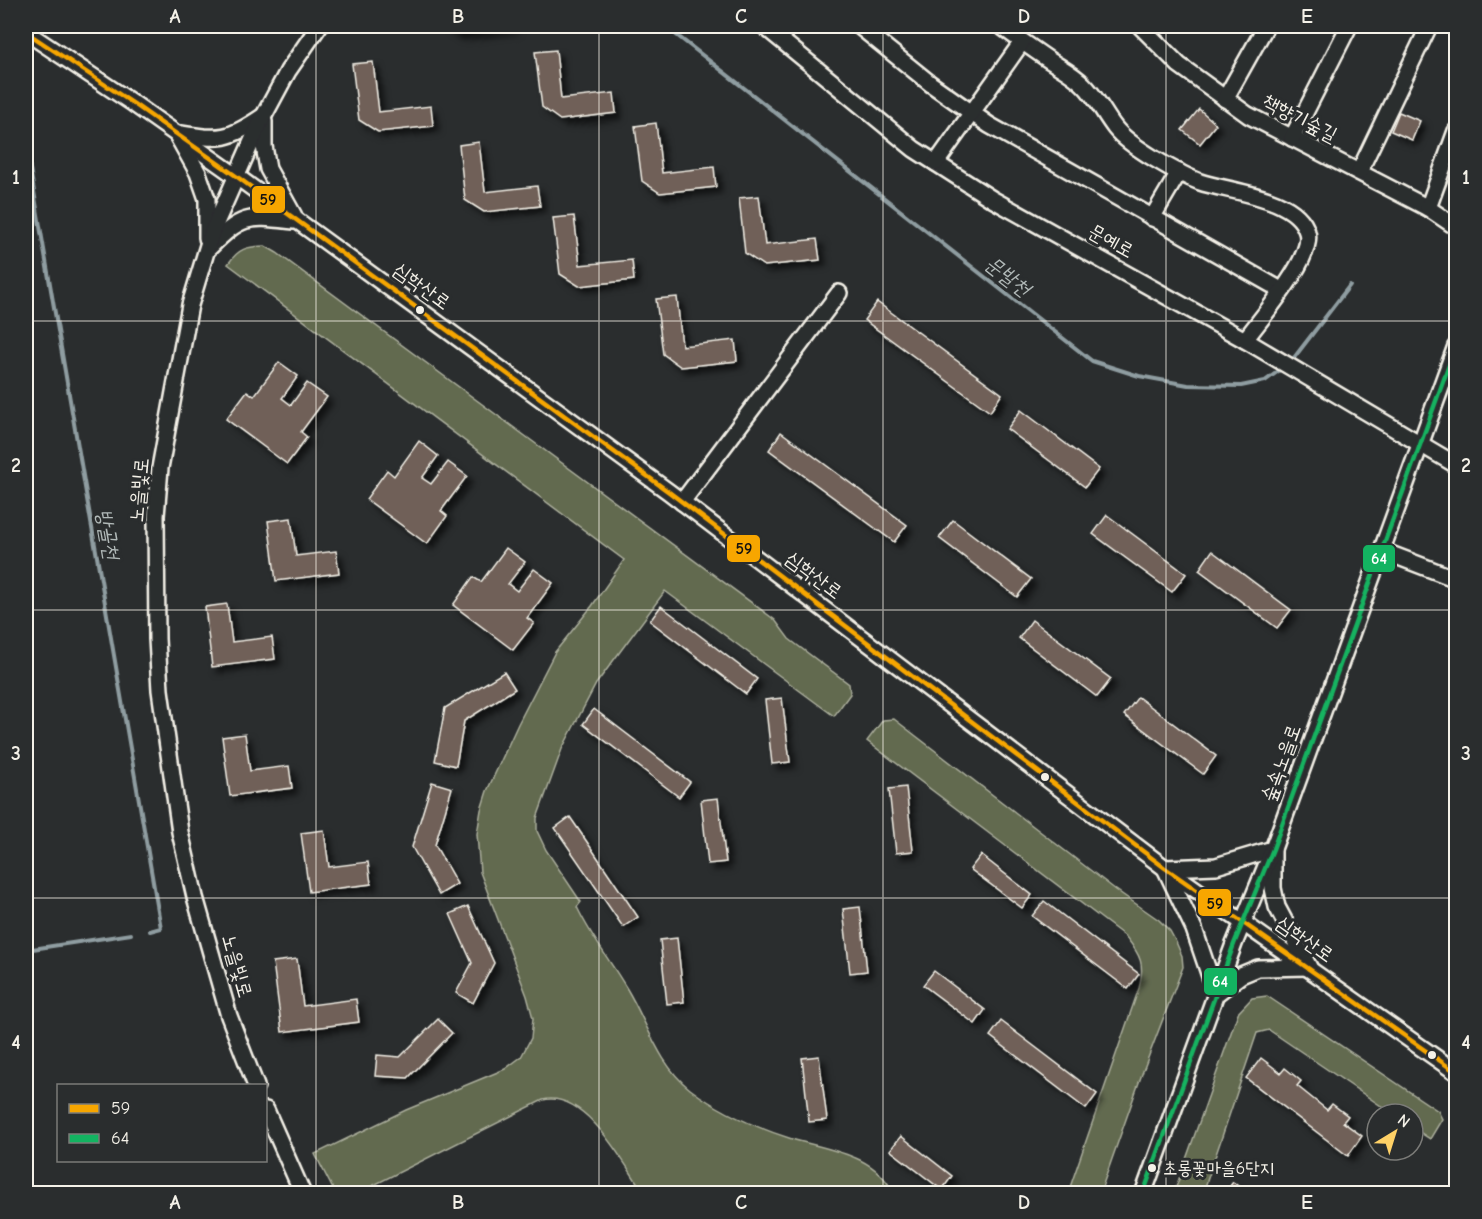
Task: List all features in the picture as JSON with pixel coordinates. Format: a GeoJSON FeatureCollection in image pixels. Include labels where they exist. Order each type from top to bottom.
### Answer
{"type":"FeatureCollection","features":[{"type":"Feature","properties":{"kind":"street","name":"노을빛로"},"geometry":{"type":"LineString","coordinates":[[255,1084],[229,1016],[195,897],[180,832],[160,690],[157,639],[156,516],[160,468],[190,305],[207,250],[236,176],[264,115],[288,71],[319,26]]}},
{"type":"Feature","properties":{"kind":"street","name":"문예로"},"geometry":{"type":"LineString","coordinates":[[764,26],[914,149],[992,199],[1245,340],[1421,442],[1456,465]]}},
{"type":"Feature","properties":{"kind":"street"},"geometry":{"type":"LineString","coordinates":[[859,26],[931,84],[1018,142],[1281,290]]}},
{"type":"Feature","properties":{"kind":"street"},"geometry":{"type":"LineString","coordinates":[[1001,26],[1084,85],[1124,138],[1199,182],[1269,200],[1295,214],[1304,224],[1308,234],[1306,253],[1301,264],[1245,340]]}},
{"type":"Feature","properties":{"kind":"street","name":"책향기숲길"},"geometry":{"type":"LineString","coordinates":[[1140,26],[1179,65],[1248,115],[1428,208],[1456,227]]}},
{"type":"Feature","properties":{"kind":"street"},"geometry":{"type":"LineString","coordinates":[[1292,138],[1349,26]]}},
{"type":"Feature","properties":{"kind":"street"},"geometry":{"type":"LineString","coordinates":[[1359,172],[1429,26]]}},
{"type":"Feature","properties":{"kind":"street"},"geometry":{"type":"LineString","coordinates":[[1225,99],[1258,29]]}},
{"type":"Feature","properties":{"kind":"street","name":"심학산로"},"geometry":{"type":"LineString","coordinates":[[26,32],[236,176],[682,502],[1165,868],[1244,921],[1456,1072]]}},
{"type":"Feature","properties":{"kind":"street"},"geometry":{"type":"LineString","coordinates":[[936,163],[1022,42]]}},
{"type":"Feature","properties":{"kind":"street"},"geometry":{"type":"LineString","coordinates":[[176,134],[210,139],[236,134],[264,115]]}},
{"type":"Feature","properties":{"kind":"street"},"geometry":{"type":"LineString","coordinates":[[264,115],[264,146],[268,169],[297,221]]}},
{"type":"Feature","properties":{"kind":"street"},"geometry":{"type":"LineString","coordinates":[[1428,208],[1456,131]]}},
{"type":"Feature","properties":{"kind":"street"},"geometry":{"type":"LineString","coordinates":[[176,134],[198,173],[207,199],[207,250]]}},
{"type":"Feature","properties":{"kind":"street"},"geometry":{"type":"LineString","coordinates":[[1152,218],[1179,172]]}},
{"type":"Feature","properties":{"kind":"street"},"geometry":{"type":"LineString","coordinates":[[207,250],[230,226],[246,219],[262,217],[297,221]]}},
{"type":"Feature","properties":{"kind":"street"},"geometry":{"type":"LineString","coordinates":[[682,502],[839,293]]}},
{"type":"Feature","properties":{"kind":"street","name":"숲속노을로"},"geometry":{"type":"LineString","coordinates":[[1143,1194],[1383,551],[1456,346]]}},
{"type":"Feature","properties":{"kind":"street"},"geometry":{"type":"LineString","coordinates":[[1383,551],[1456,579]]}},
{"type":"Feature","properties":{"kind":"street"},"geometry":{"type":"LineString","coordinates":[[1273,849],[1273,888],[1278,907],[1309,967],[1258,968],[1241,975],[1216,994],[1194,929],[1165,868],[1216,866],[1273,849]]}},
{"type":"Feature","properties":{"kind":"street"},"geometry":{"type":"LineString","coordinates":[[267,1112],[300,1193]]}},
{"type":"Feature","properties":{"kind":"green space"},"geometry":{"type":"Polygon","coordinates":[[[265,246],[775,620],[789,639],[849,684],[850,694],[834,716],[665,591],[596,684],[562,749],[537,818],[537,831],[546,850],[581,902],[577,907],[588,928],[627,989],[661,1055],[679,1079],[713,1105],[765,1130],[863,1162],[885,1180],[893,1193],[644,1193],[615,1148],[589,1117],[574,1106],[559,1100],[543,1100],[358,1193],[335,1193],[315,1154],[406,1110],[505,1069],[521,1057],[531,1038],[533,1018],[527,996],[480,872],[477,834],[481,810],[487,791],[518,724],[555,652],[592,606],[624,560],[228,264],[244,249],[265,246]]]}},
{"type":"Feature","properties":{"kind":"green space"},"geometry":{"type":"Polygon","coordinates":[[[894,719],[1116,890],[1159,920],[1170,931],[1176,942],[1182,956],[1183,967],[1100,1193],[1068,1193],[1139,988],[1142,973],[1138,955],[1126,937],[867,741],[883,720],[894,719]]]}},
{"type":"Feature","properties":{"kind":"green space"},"geometry":{"type":"Polygon","coordinates":[[[1267,996],[1425,1102],[1375,1102],[1269,1030],[1257,1033],[1203,1193],[1174,1193],[1238,1013],[1252,998],[1267,996]]]}},
{"type":"Feature","properties":{"kind":"green space"},"geometry":{"type":"Polygon","coordinates":[[[1425,1102],[1438,1111],[1442,1119],[1430,1139],[1425,1136],[1425,1102]]]}},
{"type":"Feature","properties":{"kind":"building"},"geometry":{"type":"Polygon","coordinates":[[[445,26],[513,26],[513,27],[457,34],[445,26]]]}},
{"type":"Feature","properties":{"kind":"building"},"geometry":{"type":"Polygon","coordinates":[[[556,50],[561,99],[614,93],[616,113],[560,120],[542,107],[535,52],[556,50]]]}},
{"type":"Feature","properties":{"kind":"building"},"geometry":{"type":"Polygon","coordinates":[[[373,62],[379,112],[431,106],[433,126],[378,132],[359,120],[352,64],[373,62]]]}},
{"type":"Feature","properties":{"kind":"building"},"geometry":{"type":"Polygon","coordinates":[[[1199,109],[1216,124],[1200,144],[1182,130],[1199,109]]]}},
{"type":"Feature","properties":{"kind":"building"},"geometry":{"type":"Polygon","coordinates":[[[1399,112],[1420,121],[1412,140],[1391,131],[1399,112]]]}},
{"type":"Feature","properties":{"kind":"building"},"geometry":{"type":"Polygon","coordinates":[[[656,123],[662,173],[714,167],[716,187],[660,193],[642,181],[635,126],[656,123]]]}},
{"type":"Feature","properties":{"kind":"building"},"geometry":{"type":"Polygon","coordinates":[[[479,142],[485,192],[537,186],[540,206],[484,212],[465,200],[459,145],[479,142]]]}},
{"type":"Feature","properties":{"kind":"building"},"geometry":{"type":"Polygon","coordinates":[[[759,196],[765,245],[817,239],[820,260],[764,266],[745,253],[739,198],[759,196]]]}},
{"type":"Feature","properties":{"kind":"building"},"geometry":{"type":"Polygon","coordinates":[[[574,216],[580,265],[632,260],[634,280],[579,286],[560,274],[553,218],[574,216]]]}},
{"type":"Feature","properties":{"kind":"building"},"geometry":{"type":"Polygon","coordinates":[[[677,297],[682,346],[735,340],[737,361],[681,367],[663,354],[656,299],[677,297]]]}},
{"type":"Feature","properties":{"kind":"building"},"geometry":{"type":"Polygon","coordinates":[[[877,302],[1002,394],[990,412],[864,320],[877,302]]]}},
{"type":"Feature","properties":{"kind":"building"},"geometry":{"type":"Polygon","coordinates":[[[279,362],[298,376],[282,398],[291,405],[307,383],[327,397],[301,432],[307,437],[287,464],[226,419],[247,391],[254,396],[279,362]]]}},
{"type":"Feature","properties":{"kind":"building"},"geometry":{"type":"Polygon","coordinates":[[[1021,410],[1099,469],[1085,487],[1007,429],[1021,410]]]}},
{"type":"Feature","properties":{"kind":"building"},"geometry":{"type":"Polygon","coordinates":[[[781,432],[907,525],[894,542],[769,450],[781,432]]]}},
{"type":"Feature","properties":{"kind":"building"},"geometry":{"type":"Polygon","coordinates":[[[419,441],[438,456],[422,478],[431,484],[448,462],[467,476],[441,511],[447,516],[427,544],[366,499],[387,470],[394,476],[419,441]]]}},
{"type":"Feature","properties":{"kind":"building"},"geometry":{"type":"Polygon","coordinates":[[[1107,515],[1186,574],[1172,592],[1093,534],[1107,515]]]}},
{"type":"Feature","properties":{"kind":"building"},"geometry":{"type":"Polygon","coordinates":[[[291,518],[296,556],[336,551],[339,573],[276,581],[268,521],[291,518]]]}},
{"type":"Feature","properties":{"kind":"building"},"geometry":{"type":"Polygon","coordinates":[[[953,520],[1031,579],[1017,597],[939,538],[953,520]]]}},
{"type":"Feature","properties":{"kind":"building"},"geometry":{"type":"Polygon","coordinates":[[[506,548],[525,562],[508,584],[517,591],[534,569],[553,583],[527,618],[534,623],[513,650],[453,605],[473,577],[481,582],[506,548]]]}},
{"type":"Feature","properties":{"kind":"building"},"geometry":{"type":"Polygon","coordinates":[[[1212,551],[1291,610],[1277,628],[1199,570],[1212,551]]]}},
{"type":"Feature","properties":{"kind":"building"},"geometry":{"type":"Polygon","coordinates":[[[227,604],[232,642],[272,637],[275,659],[212,667],[205,607],[227,604]]]}},
{"type":"Feature","properties":{"kind":"building"},"geometry":{"type":"Polygon","coordinates":[[[661,606],[757,679],[746,694],[650,621],[661,606]]]}},
{"type":"Feature","properties":{"kind":"building"},"geometry":{"type":"Polygon","coordinates":[[[1032,620],[1111,679],[1097,697],[1019,638],[1032,620]]]}},
{"type":"Feature","properties":{"kind":"building"},"geometry":{"type":"Polygon","coordinates":[[[504,672],[515,689],[464,721],[456,766],[435,761],[445,708],[504,672]]]}},
{"type":"Feature","properties":{"kind":"building"},"geometry":{"type":"Polygon","coordinates":[[[1138,697],[1216,756],[1203,774],[1124,715],[1138,697]]]}},
{"type":"Feature","properties":{"kind":"building"},"geometry":{"type":"Polygon","coordinates":[[[782,698],[790,762],[772,764],[765,700],[782,698]]]}},
{"type":"Feature","properties":{"kind":"building"},"geometry":{"type":"Polygon","coordinates":[[[594,709],[690,782],[679,797],[583,724],[594,709]]]}},
{"type":"Feature","properties":{"kind":"building"},"geometry":{"type":"Polygon","coordinates":[[[245,734],[250,771],[289,766],[292,788],[230,796],[222,737],[245,734]]]}},
{"type":"Feature","properties":{"kind":"building"},"geometry":{"type":"Polygon","coordinates":[[[432,782],[452,788],[435,845],[457,884],[439,895],[412,847],[432,782]]]}},
{"type":"Feature","properties":{"kind":"building"},"geometry":{"type":"Polygon","coordinates":[[[906,787],[913,851],[896,853],[889,789],[906,787]]]}},
{"type":"Feature","properties":{"kind":"building"},"geometry":{"type":"Polygon","coordinates":[[[718,798],[726,862],[708,864],[701,800],[718,798]]]}},
{"type":"Feature","properties":{"kind":"building"},"geometry":{"type":"Polygon","coordinates":[[[570,817],[638,917],[623,927],[555,828],[570,817]]]}},
{"type":"Feature","properties":{"kind":"building"},"geometry":{"type":"Polygon","coordinates":[[[324,830],[329,867],[368,862],[371,884],[309,892],[301,833],[324,830]]]}},
{"type":"Feature","properties":{"kind":"building"},"geometry":{"type":"Polygon","coordinates":[[[981,855],[1032,895],[1022,908],[970,869],[981,855]]]}},
{"type":"Feature","properties":{"kind":"building"},"geometry":{"type":"Polygon","coordinates":[[[1044,901],[1139,974],[1128,989],[1032,916],[1044,901]]]}},
{"type":"Feature","properties":{"kind":"building"},"geometry":{"type":"Polygon","coordinates":[[[468,906],[494,963],[473,1003],[456,993],[472,963],[450,914],[468,906]]]}},
{"type":"Feature","properties":{"kind":"building"},"geometry":{"type":"Polygon","coordinates":[[[860,907],[867,971],[850,973],[843,909],[860,907]]]}},
{"type":"Feature","properties":{"kind":"building"},"geometry":{"type":"Polygon","coordinates":[[[677,938],[684,1002],[667,1004],[660,940],[677,938]]]}},
{"type":"Feature","properties":{"kind":"building"},"geometry":{"type":"Polygon","coordinates":[[[297,959],[303,1006],[356,999],[359,1022],[282,1032],[273,962],[297,959]]]}},
{"type":"Feature","properties":{"kind":"building"},"geometry":{"type":"Polygon","coordinates":[[[934,971],[985,1010],[975,1024],[923,985],[934,971]]]}},
{"type":"Feature","properties":{"kind":"building"},"geometry":{"type":"Polygon","coordinates":[[[438,1019],[452,1033],[408,1078],[375,1076],[377,1055],[400,1057],[438,1019]]]}},
{"type":"Feature","properties":{"kind":"building"},"geometry":{"type":"Polygon","coordinates":[[[1001,1021],[1097,1094],[1086,1109],[990,1036],[1001,1021]]]}},
{"type":"Feature","properties":{"kind":"building"},"geometry":{"type":"Polygon","coordinates":[[[819,1056],[827,1120],[809,1122],[802,1058],[819,1056]]]}},
{"type":"Feature","properties":{"kind":"building"},"geometry":{"type":"Polygon","coordinates":[[[1261,1058],[1281,1073],[1285,1068],[1301,1081],[1297,1086],[1327,1110],[1332,1104],[1348,1116],[1343,1122],[1362,1136],[1348,1156],[1246,1078],[1261,1058]]]}},
{"type":"Feature","properties":{"kind":"building"},"geometry":{"type":"Polygon","coordinates":[[[901,1136],[952,1176],[942,1190],[890,1150],[901,1136]]]}},
{"type":"Feature","properties":{"kind":"building"},"geometry":{"type":"Polygon","coordinates":[[[1233,1182],[1247,1193],[1252,1187],[1260,1194],[1224,1194],[1233,1182]]]}},
{"type":"Feature","properties":{"kind":"building"},"geometry":{"type":"Polygon","coordinates":[[[972,1188],[975,1194],[959,1194],[972,1188]]]}},
{"type":"Feature","properties":{"kind":"waterway","name":"문발천"},"geometry":{"type":"LineString","coordinates":[[665,26],[1092,361],[1139,376],[1188,385],[1241,386],[1265,381],[1284,367]]}},
{"type":"Feature","properties":{"kind":"waterway","name":"방골천"},"geometry":{"type":"LineString","coordinates":[[26,145],[161,928],[150,931]]}},
{"type":"Feature","properties":{"kind":"waterway","name":"문발천"},"geometry":{"type":"LineString","coordinates":[[1290,363],[1350,285]]}},
{"type":"Feature","properties":{"kind":"waterway"},"geometry":{"type":"LineString","coordinates":[[26,950],[131,934]]}},
{"type":"Feature","properties":{"kind":"transit line","name":"59"},"geometry":{"type":"LineString","coordinates":[[26,32],[236,176],[669,492],[1165,868],[1456,1072]]}},
{"type":"Feature","properties":{"kind":"transit line","name":"64"},"geometry":{"type":"LineString","coordinates":[[1143,1194],[1234,944],[1273,849],[1456,346]]}},
{"type":"Feature","properties":{"kind":"place","name":"초롱꽃마을6단지"},"geometry":{"type":"Point","coordinates":[1152,1168]}}]}
